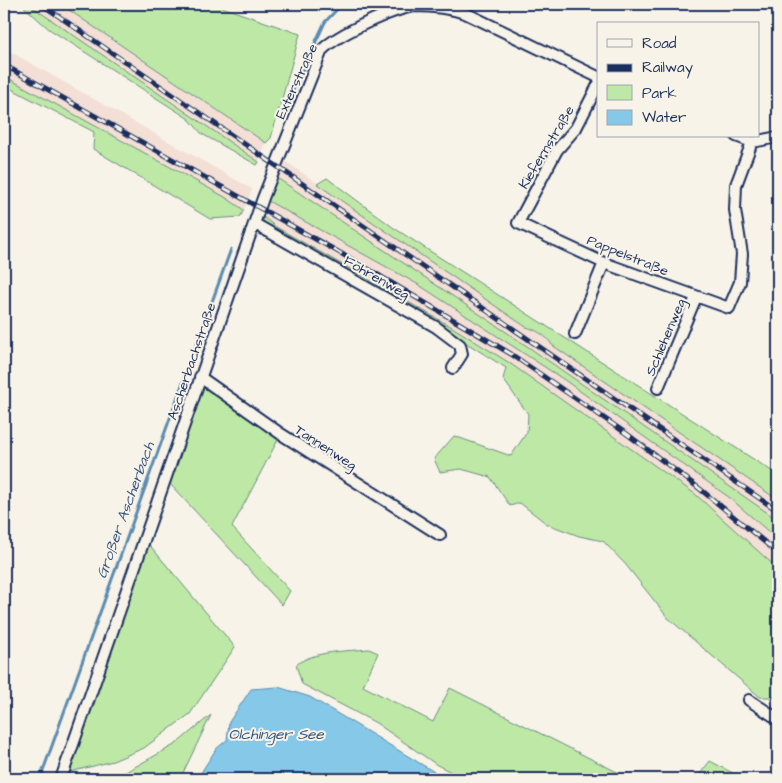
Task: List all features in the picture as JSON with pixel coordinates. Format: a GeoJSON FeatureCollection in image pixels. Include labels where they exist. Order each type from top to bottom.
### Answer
{"type":"FeatureCollection","features":[{"type":"Feature","properties":{"kind":"street","name":"Exterstraße"},"geometry":{"type":"LineString","coordinates":[[280,152],[322,50],[334,38],[346,32],[414,6],[443,7],[466,13],[597,77]]}},
{"type":"Feature","properties":{"kind":"street","name":"Kiefernstraße"},"geometry":{"type":"LineString","coordinates":[[518,223],[557,150],[576,128],[597,87]]}},
{"type":"Feature","properties":{"kind":"street"},"geometry":{"type":"LineString","coordinates":[[741,138],[752,142],[778,137]]}},
{"type":"Feature","properties":{"kind":"street","name":"Pappelstraße"},"geometry":{"type":"LineString","coordinates":[[518,223],[604,262],[729,308],[740,282],[740,238],[735,210],[736,185],[752,142]]}},
{"type":"Feature","properties":{"kind":"street","name":"Ascherbachstraße"},"geometry":{"type":"LineString","coordinates":[[61,779],[280,152]]}},
{"type":"Feature","properties":{"kind":"street","name":"Föhrenweg"},"geometry":{"type":"LineString","coordinates":[[255,224],[436,327],[460,345],[462,354],[453,368]]}},
{"type":"Feature","properties":{"kind":"street"},"geometry":{"type":"LineString","coordinates":[[575,334],[604,262]]}},
{"type":"Feature","properties":{"kind":"street","name":"Schlehenweg"},"geometry":{"type":"LineString","coordinates":[[658,388],[696,297]]}},
{"type":"Feature","properties":{"kind":"street","name":"Tannenweg"},"geometry":{"type":"LineString","coordinates":[[200,377],[281,434],[440,535]]}},
{"type":"Feature","properties":{"kind":"street"},"geometry":{"type":"LineString","coordinates":[[749,700],[778,719]]}},
{"type":"Feature","properties":{"kind":"shaded area"},"geometry":{"type":"Polygon","coordinates":[[[28,4],[60,4],[266,143],[259,162],[28,4]]]}},
{"type":"Feature","properties":{"kind":"shaded area"},"geometry":{"type":"Polygon","coordinates":[[[4,48],[252,189],[244,210],[225,197],[4,76],[4,48]]]}},
{"type":"Feature","properties":{"kind":"shaded area"},"geometry":{"type":"Polygon","coordinates":[[[282,159],[526,327],[531,328],[550,341],[552,345],[778,500],[778,520],[524,344],[277,178],[282,159]]]}},
{"type":"Feature","properties":{"kind":"shaded area"},"geometry":{"type":"Polygon","coordinates":[[[268,201],[419,285],[563,379],[730,498],[778,540],[778,569],[695,494],[508,362],[452,327],[276,227],[263,217],[268,201]]]}},
{"type":"Feature","properties":{"kind":"green space"},"geometry":{"type":"Polygon","coordinates":[[[21,4],[28,4],[259,162],[257,165],[202,134],[189,119],[49,29],[21,4]]]}},
{"type":"Feature","properties":{"kind":"green space"},"geometry":{"type":"Polygon","coordinates":[[[60,4],[213,4],[300,34],[271,138],[266,143],[60,4]]]}},
{"type":"Feature","properties":{"kind":"green space"},"geometry":{"type":"Polygon","coordinates":[[[4,76],[225,197],[244,210],[240,217],[210,219],[93,149],[94,132],[4,85],[4,76]]]}},
{"type":"Feature","properties":{"kind":"green space"},"geometry":{"type":"Polygon","coordinates":[[[277,178],[524,344],[778,520],[778,540],[730,498],[563,379],[419,285],[268,201],[277,178]]]}},
{"type":"Feature","properties":{"kind":"green space"},"geometry":{"type":"Polygon","coordinates":[[[327,178],[394,228],[778,475],[778,500],[552,345],[541,334],[526,327],[317,184],[327,178]]]}},
{"type":"Feature","properties":{"kind":"green space"},"geometry":{"type":"Polygon","coordinates":[[[263,217],[276,227],[452,327],[508,362],[695,494],[778,569],[778,697],[760,697],[668,618],[626,565],[603,541],[579,536],[547,524],[520,503],[510,506],[490,477],[461,469],[440,472],[434,459],[454,436],[511,456],[527,432],[528,414],[503,379],[506,368],[449,332],[264,225],[263,217]]]}},
{"type":"Feature","properties":{"kind":"green space"},"geometry":{"type":"Polygon","coordinates":[[[204,382],[281,434],[232,527],[290,591],[282,605],[169,483],[204,382]]]}},
{"type":"Feature","properties":{"kind":"green space"},"geometry":{"type":"Polygon","coordinates":[[[147,542],[235,647],[190,714],[144,748],[113,761],[66,773],[147,542]]]}},
{"type":"Feature","properties":{"kind":"green space"},"geometry":{"type":"Polygon","coordinates":[[[369,649],[378,653],[363,686],[433,722],[450,688],[631,779],[465,779],[437,765],[376,723],[302,684],[296,665],[303,660],[331,652],[369,649]]]}},
{"type":"Feature","properties":{"kind":"green space"},"geometry":{"type":"Polygon","coordinates":[[[211,715],[180,779],[113,779],[176,744],[211,715]]]}},
{"type":"Feature","properties":{"kind":"green space"},"geometry":{"type":"Polygon","coordinates":[[[710,761],[744,779],[696,779],[710,761]]]}},
{"type":"Feature","properties":{"kind":"water","name":"Olchinger See"},"geometry":{"type":"Polygon","coordinates":[[[278,687],[310,697],[446,779],[197,779],[216,749],[227,740],[229,722],[251,689],[278,687]]]}},
{"type":"Feature","properties":{"kind":"waterway","name":"Großer Ascherbach"},"geometry":{"type":"LineString","coordinates":[[286,105],[325,22],[342,4]]}},
{"type":"Feature","properties":{"kind":"waterway","name":"Großer Ascherbach"},"geometry":{"type":"LineString","coordinates":[[40,779],[231,249]]}},
{"type":"Feature","properties":{"kind":"railway"},"geometry":{"type":"LineString","coordinates":[[41,4],[778,511]]}},
{"type":"Feature","properties":{"kind":"railway"},"geometry":{"type":"LineString","coordinates":[[4,65],[358,263],[511,354],[627,434],[700,489],[778,553]]}}]}
